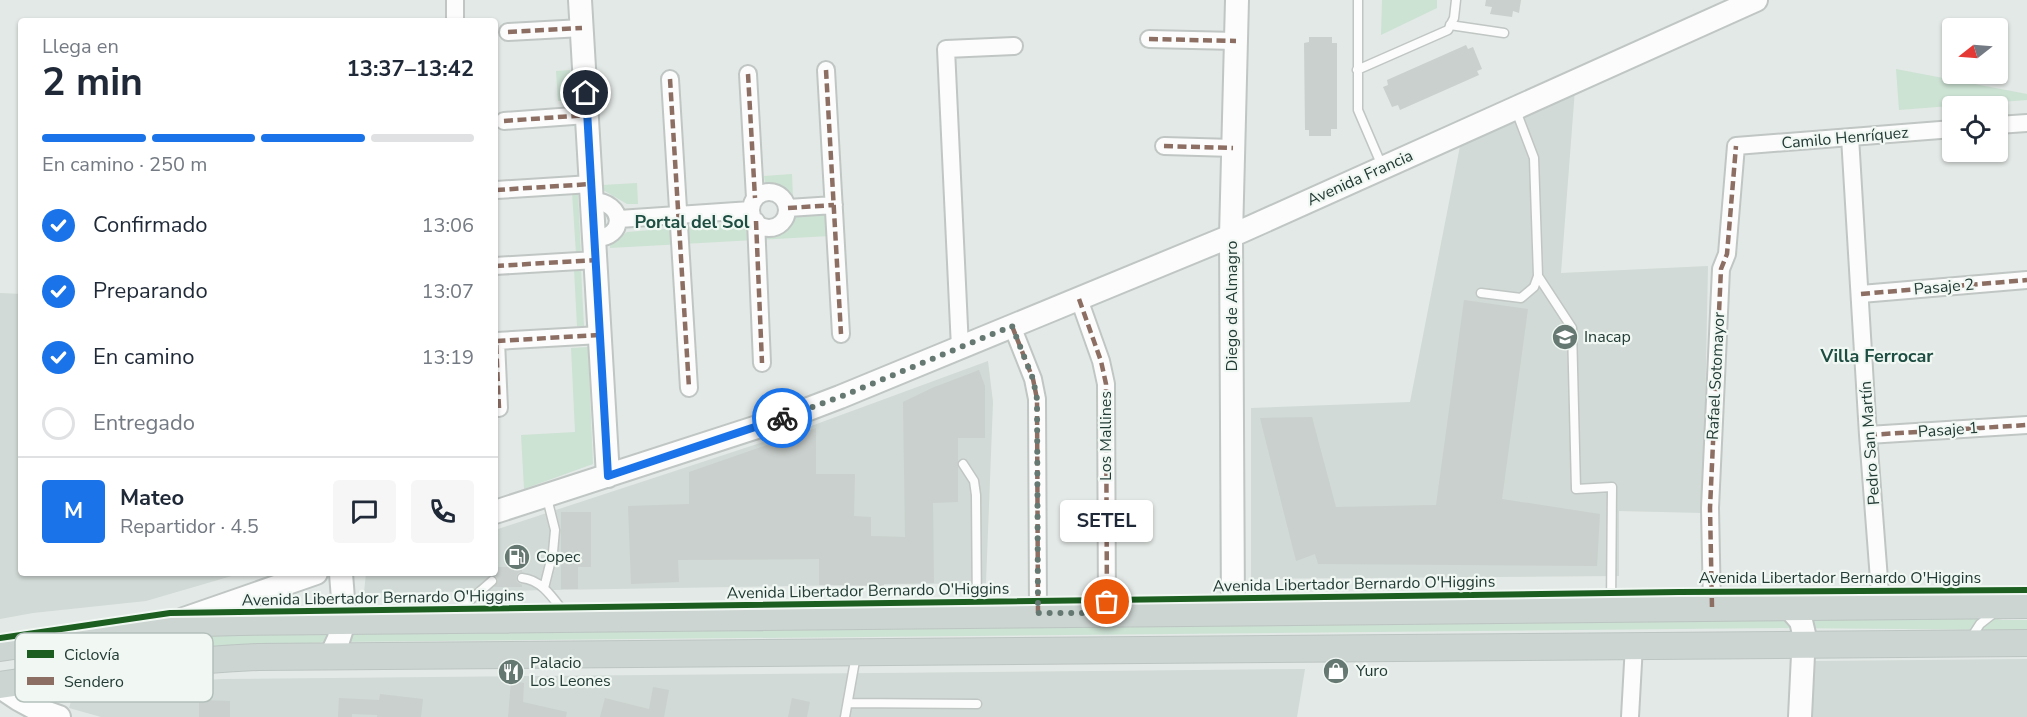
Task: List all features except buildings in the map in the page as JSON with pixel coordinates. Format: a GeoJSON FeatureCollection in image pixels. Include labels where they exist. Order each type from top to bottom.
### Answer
{"type":"FeatureCollection","features":[{"type":"Feature","properties":{"kind":"main road","name":"Avenida Libertador Bernardo O'Higgins"},"geometry":{"type":"LineString","coordinates":[[102,633],[164,624],[343,620],[2020,605]]}},
{"type":"Feature","properties":{"kind":"main road"},"geometry":{"type":"LineString","coordinates":[[1724,607],[1744,617],[1744,630],[1737,644]]}},
{"type":"Feature","properties":{"kind":"main road"},"geometry":{"type":"LineString","coordinates":[[758,653],[755,633],[763,616]]}},
{"type":"Feature","properties":{"kind":"main road"},"geometry":{"type":"LineString","coordinates":[[213,660],[1804,643],[2027,643]]}},
{"type":"Feature","properties":{"kind":"main road","name":"Avenida Libertador Bernardo O'Higgins"},"geometry":{"type":"LineString","coordinates":[[0,648],[15,646]]}},
{"type":"Feature","properties":{"kind":"main road"},"geometry":{"type":"LineString","coordinates":[[0,685],[15,683]]}},
{"type":"Feature","properties":{"kind":"street"},"geometry":{"type":"LineString","coordinates":[[455,0],[455,18]]}},
{"type":"Feature","properties":{"kind":"street"},"geometry":{"type":"LineString","coordinates":[[580,0],[608,476]]}},
{"type":"Feature","properties":{"kind":"street","name":"Diego de Almagro"},"geometry":{"type":"LineString","coordinates":[[1233,612],[1232,236],[1237,0]]}},
{"type":"Feature","properties":{"kind":"street","name":"Avenida Francia"},"geometry":{"type":"LineString","coordinates":[[498,511],[785,418],[960,348],[1232,236],[1514,107],[1756,0]]}},
{"type":"Feature","properties":{"kind":"street"},"geometry":{"type":"LineString","coordinates":[[508,32],[582,27]]}},
{"type":"Feature","properties":{"kind":"street"},"geometry":{"type":"LineString","coordinates":[[1149,39],[1236,42]]}},
{"type":"Feature","properties":{"kind":"street"},"geometry":{"type":"LineString","coordinates":[[960,348],[946,49],[1014,46]]}},
{"type":"Feature","properties":{"kind":"street"},"geometry":{"type":"LineString","coordinates":[[826,70],[841,334]]}},
{"type":"Feature","properties":{"kind":"street"},"geometry":{"type":"LineString","coordinates":[[748,74],[762,363]]}},
{"type":"Feature","properties":{"kind":"street"},"geometry":{"type":"LineString","coordinates":[[670,79],[689,388]]}},
{"type":"Feature","properties":{"kind":"street"},"geometry":{"type":"LineString","coordinates":[[504,120],[588,116]]}},
{"type":"Feature","properties":{"kind":"street"},"geometry":{"type":"LineString","coordinates":[[2008,124],[2027,123]]}},
{"type":"Feature","properties":{"kind":"street","name":"Camilo Henríquez"},"geometry":{"type":"LineString","coordinates":[[1737,146],[1942,130]]}},
{"type":"Feature","properties":{"kind":"street","name":"Pedro San Martín"},"geometry":{"type":"LineString","coordinates":[[1850,137],[1881,606]]}},
{"type":"Feature","properties":{"kind":"street"},"geometry":{"type":"LineString","coordinates":[[1164,146],[1233,148]]}},
{"type":"Feature","properties":{"kind":"street","name":"Rafael Sotomayor"},"geometry":{"type":"LineString","coordinates":[[1724,607],[1710,508],[1721,269],[1727,254],[1737,146]]}},
{"type":"Feature","properties":{"kind":"street"},"geometry":{"type":"LineString","coordinates":[[498,190],[592,193],[616,211],[619,219],[617,228],[600,238],[595,249]]}},
{"type":"Feature","properties":{"kind":"street"},"geometry":{"type":"LineString","coordinates":[[764,192],[775,192],[784,198],[788,208],[785,219],[776,226],[765,227],[754,210],[764,192]]}},
{"type":"Feature","properties":{"kind":"street"},"geometry":{"type":"LineString","coordinates":[[788,208],[834,205]]}},
{"type":"Feature","properties":{"kind":"street"},"geometry":{"type":"LineString","coordinates":[[619,219],[754,210]]}},
{"type":"Feature","properties":{"kind":"street"},"geometry":{"type":"LineString","coordinates":[[498,265],[595,249]]}},
{"type":"Feature","properties":{"kind":"street","name":"Pasaje 2"},"geometry":{"type":"LineString","coordinates":[[1861,294],[2027,280]]}},
{"type":"Feature","properties":{"kind":"street","name":"Los Mallines"},"geometry":{"type":"LineString","coordinates":[[1079,299],[1101,361],[1106,384],[1107,613]]}},
{"type":"Feature","properties":{"kind":"street"},"geometry":{"type":"LineString","coordinates":[[1012,326],[1033,379],[1037,399],[1038,613]]}},
{"type":"Feature","properties":{"kind":"street"},"geometry":{"type":"LineString","coordinates":[[498,341],[600,335]]}},
{"type":"Feature","properties":{"kind":"street"},"geometry":{"type":"LineString","coordinates":[[498,386],[499,408]]}},
{"type":"Feature","properties":{"kind":"street","name":"Pasaje 1"},"geometry":{"type":"LineString","coordinates":[[1868,435],[2027,425]]}},
{"type":"Feature","properties":{"kind":"street"},"geometry":{"type":"LineString","coordinates":[[164,624],[202,614],[308,576]]}},
{"type":"Feature","properties":{"kind":"street"},"geometry":{"type":"LineString","coordinates":[[329,657],[339,641],[343,620],[341,576]]}},
{"type":"Feature","properties":{"kind":"street"},"geometry":{"type":"LineString","coordinates":[[1788,606],[1801,621],[1804,643],[1800,717]]}},
{"type":"Feature","properties":{"kind":"street"},"geometry":{"type":"LineString","coordinates":[[1630,717],[1634,645]]}},
{"type":"Feature","properties":{"kind":"street"},"geometry":{"type":"LineString","coordinates":[[0,685],[15,698]]}},
{"type":"Feature","properties":{"kind":"street"},"geometry":{"type":"LineString","coordinates":[[22,702],[59,717]]}},
{"type":"Feature","properties":{"kind":"lane"},"geometry":{"type":"LineString","coordinates":[[1358,0],[1358,110],[1382,167]]}},
{"type":"Feature","properties":{"kind":"lane"},"geometry":{"type":"LineString","coordinates":[[1358,70],[1448,30],[1454,18],[1456,0]]}},
{"type":"Feature","properties":{"kind":"lane"},"geometry":{"type":"LineString","coordinates":[[1450,25],[1504,33]]}},
{"type":"Feature","properties":{"kind":"lane"},"geometry":{"type":"LineString","coordinates":[[1481,293],[1521,298],[1534,287],[1538,276],[1534,158],[1514,107]]}},
{"type":"Feature","properties":{"kind":"lane"},"geometry":{"type":"LineString","coordinates":[[1538,276],[1572,328],[1576,489],[1612,487],[1611,608]]}},
{"type":"Feature","properties":{"kind":"lane"},"geometry":{"type":"LineString","coordinates":[[963,464],[974,481],[976,495],[977,614]]}},
{"type":"Feature","properties":{"kind":"lane"},"geometry":{"type":"LineString","coordinates":[[544,588],[553,552],[555,530],[546,496]]}},
{"type":"Feature","properties":{"kind":"lane"},"geometry":{"type":"LineString","coordinates":[[522,578],[536,581],[568,618]]}},
{"type":"Feature","properties":{"kind":"lane"},"geometry":{"type":"LineString","coordinates":[[449,619],[492,581]]}},
{"type":"Feature","properties":{"kind":"lane"},"geometry":{"type":"LineString","coordinates":[[1968,643],[1986,618],[1995,612],[2020,605]]}},
{"type":"Feature","properties":{"kind":"lane"},"geometry":{"type":"LineString","coordinates":[[845,717],[856,652]]}},
{"type":"Feature","properties":{"kind":"lane"},"geometry":{"type":"LineString","coordinates":[[849,703],[977,704]]}},
{"type":"Feature","properties":{"kind":"shaded area","name":"Inacap"},"geometry":{"type":"Polygon","coordinates":[[[1575,89],[1561,273],[1708,266],[1703,513],[1619,511],[1619,576],[1251,579],[1251,408],[1410,402],[1461,141],[1575,89]]]}},
{"type":"Feature","properties":{"kind":"shaded area"},"geometry":{"type":"Polygon","coordinates":[[[0,293],[18,294],[18,576],[232,576],[146,601],[33,613],[0,619],[0,293]]]}},
{"type":"Feature","properties":{"kind":"shaded area"},"geometry":{"type":"Polygon","coordinates":[[[988,361],[993,402],[986,583],[364,593],[366,576],[498,576],[498,529],[803,429],[988,361]]]}},
{"type":"Feature","properties":{"kind":"shaded area"},"geometry":{"type":"Polygon","coordinates":[[[2027,659],[2027,717],[1812,717],[1815,661],[2027,659]]]}},
{"type":"Feature","properties":{"kind":"shaded area"},"geometry":{"type":"Polygon","coordinates":[[[1305,669],[1297,717],[101,717],[69,708],[71,702],[213,702],[213,680],[1305,669]]]}},
{"type":"Feature","properties":{"kind":"green space"},"geometry":{"type":"Polygon","coordinates":[[[1382,0],[1437,0],[1437,8],[1381,35],[1382,0]]]}},
{"type":"Feature","properties":{"kind":"green space"},"geometry":{"type":"Polygon","coordinates":[[[1896,69],[1942,78],[1942,84],[1975,84],[2027,94],[2027,100],[2008,101],[2008,96],[1942,96],[1942,107],[1899,110],[1896,69]]]}},
{"type":"Feature","properties":{"kind":"green space"},"geometry":{"type":"Polygon","coordinates":[[[570,70],[572,100],[558,101],[556,71],[570,70]]]}},
{"type":"Feature","properties":{"kind":"green space"},"geometry":{"type":"Polygon","coordinates":[[[792,174],[793,198],[790,198],[779,186],[765,183],[764,176],[792,174]]]}},
{"type":"Feature","properties":{"kind":"green space"},"geometry":{"type":"Polygon","coordinates":[[[637,183],[638,204],[627,204],[603,190],[602,185],[637,183]]]}},
{"type":"Feature","properties":{"kind":"green space"},"geometry":{"type":"Polygon","coordinates":[[[572,192],[578,192],[581,254],[576,254],[572,192]]]}},
{"type":"Feature","properties":{"kind":"green space"},"geometry":{"type":"Polygon","coordinates":[[[828,211],[829,236],[610,248],[610,244],[627,232],[740,223],[758,232],[780,232],[797,213],[828,211]]]}},
{"type":"Feature","properties":{"kind":"green space"},"geometry":{"type":"Polygon","coordinates":[[[574,269],[581,269],[584,326],[577,326],[574,269]]]}},
{"type":"Feature","properties":{"kind":"green space"},"geometry":{"type":"Polygon","coordinates":[[[588,347],[593,464],[524,489],[521,435],[575,432],[571,348],[588,347]]]}},
{"type":"Feature","properties":{"kind":"green space"},"geometry":{"type":"Polygon","coordinates":[[[1974,614],[2002,620],[2027,620],[2027,630],[1782,628],[336,642],[213,649],[213,634],[1974,614]]]}},
{"type":"Feature","properties":{"kind":"marked path"},"geometry":{"type":"LineString","coordinates":[[508,32],[582,28]]}},
{"type":"Feature","properties":{"kind":"marked path"},"geometry":{"type":"LineString","coordinates":[[1149,39],[1236,41]]}},
{"type":"Feature","properties":{"kind":"marked path"},"geometry":{"type":"LineString","coordinates":[[826,70],[841,334]]}},
{"type":"Feature","properties":{"kind":"marked path"},"geometry":{"type":"LineString","coordinates":[[748,74],[755,198]]}},
{"type":"Feature","properties":{"kind":"marked path"},"geometry":{"type":"LineString","coordinates":[[670,79],[689,388]]}},
{"type":"Feature","properties":{"kind":"marked path"},"geometry":{"type":"LineString","coordinates":[[504,121],[587,115]]}},
{"type":"Feature","properties":{"kind":"marked path"},"geometry":{"type":"LineString","coordinates":[[1164,146],[1233,148]]}},
{"type":"Feature","properties":{"kind":"marked path"},"geometry":{"type":"LineString","coordinates":[[1712,607],[1710,508],[1721,269],[1727,254],[1736,146]]}},
{"type":"Feature","properties":{"kind":"marked path"},"geometry":{"type":"LineString","coordinates":[[498,190],[591,184]]}},
{"type":"Feature","properties":{"kind":"marked path"},"geometry":{"type":"LineString","coordinates":[[788,208],[834,205]]}},
{"type":"Feature","properties":{"kind":"marked path"},"geometry":{"type":"LineString","coordinates":[[756,221],[762,363]]}},
{"type":"Feature","properties":{"kind":"marked path"},"geometry":{"type":"LineString","coordinates":[[498,266],[596,260]]}},
{"type":"Feature","properties":{"kind":"marked path"},"geometry":{"type":"LineString","coordinates":[[1861,294],[2027,280]]}},
{"type":"Feature","properties":{"kind":"marked path"},"geometry":{"type":"LineString","coordinates":[[1079,299],[1101,361],[1106,384],[1107,613]]}},
{"type":"Feature","properties":{"kind":"marked path"},"geometry":{"type":"LineString","coordinates":[[1012,326],[1033,379],[1037,399],[1038,613]]}},
{"type":"Feature","properties":{"kind":"marked path"},"geometry":{"type":"LineString","coordinates":[[498,341],[600,335]]}},
{"type":"Feature","properties":{"kind":"marked path"},"geometry":{"type":"LineString","coordinates":[[498,386],[499,408]]}},
{"type":"Feature","properties":{"kind":"marked path"},"geometry":{"type":"LineString","coordinates":[[1868,435],[2027,425]]}},
{"type":"Feature","properties":{"kind":"cycle path"},"geometry":{"type":"LineString","coordinates":[[34,633],[170,613],[1679,592],[2027,590]]}},
{"type":"Feature","properties":{"kind":"cycle path"},"geometry":{"type":"LineString","coordinates":[[0,638],[15,636]]}},
{"type":"Feature","properties":{"kind":"way so far"},"geometry":{"type":"LineString","coordinates":[[782,418],[840,397],[1012,326],[1033,379],[1037,399],[1038,613],[1107,613],[1107,602]]}},
{"type":"Feature","properties":{"kind":"place","name":"Inacap"},"geometry":{"type":"Point","coordinates":[1565,337]}},
{"type":"Feature","properties":{"kind":"place","name":"Copec"},"geometry":{"type":"Point","coordinates":[517,557]}},
{"type":"Feature","properties":{"kind":"place","name":"SETEL"},"geometry":{"type":"Point","coordinates":[1107,602]}},
{"type":"Feature","properties":{"kind":"place","name":"Yuro"},"geometry":{"type":"Point","coordinates":[1336,671]}},
{"type":"Feature","properties":{"kind":"place","name":"Palacio Los Leones"},"geometry":{"type":"Point","coordinates":[511,672]}},
{"type":"Feature","properties":{"kind":"district","name":"Portal del Sol"},"geometry":{"type":"Point","coordinates":[692,222]}},
{"type":"Feature","properties":{"kind":"district","name":"Villa Ferrocar"},"geometry":{"type":"Point","coordinates":[1877,356]}},
{"type":"Feature","properties":{"kind":"route"},"geometry":{"type":"LineString","coordinates":[[586,93],[608,476],[782,418]]}}]}
